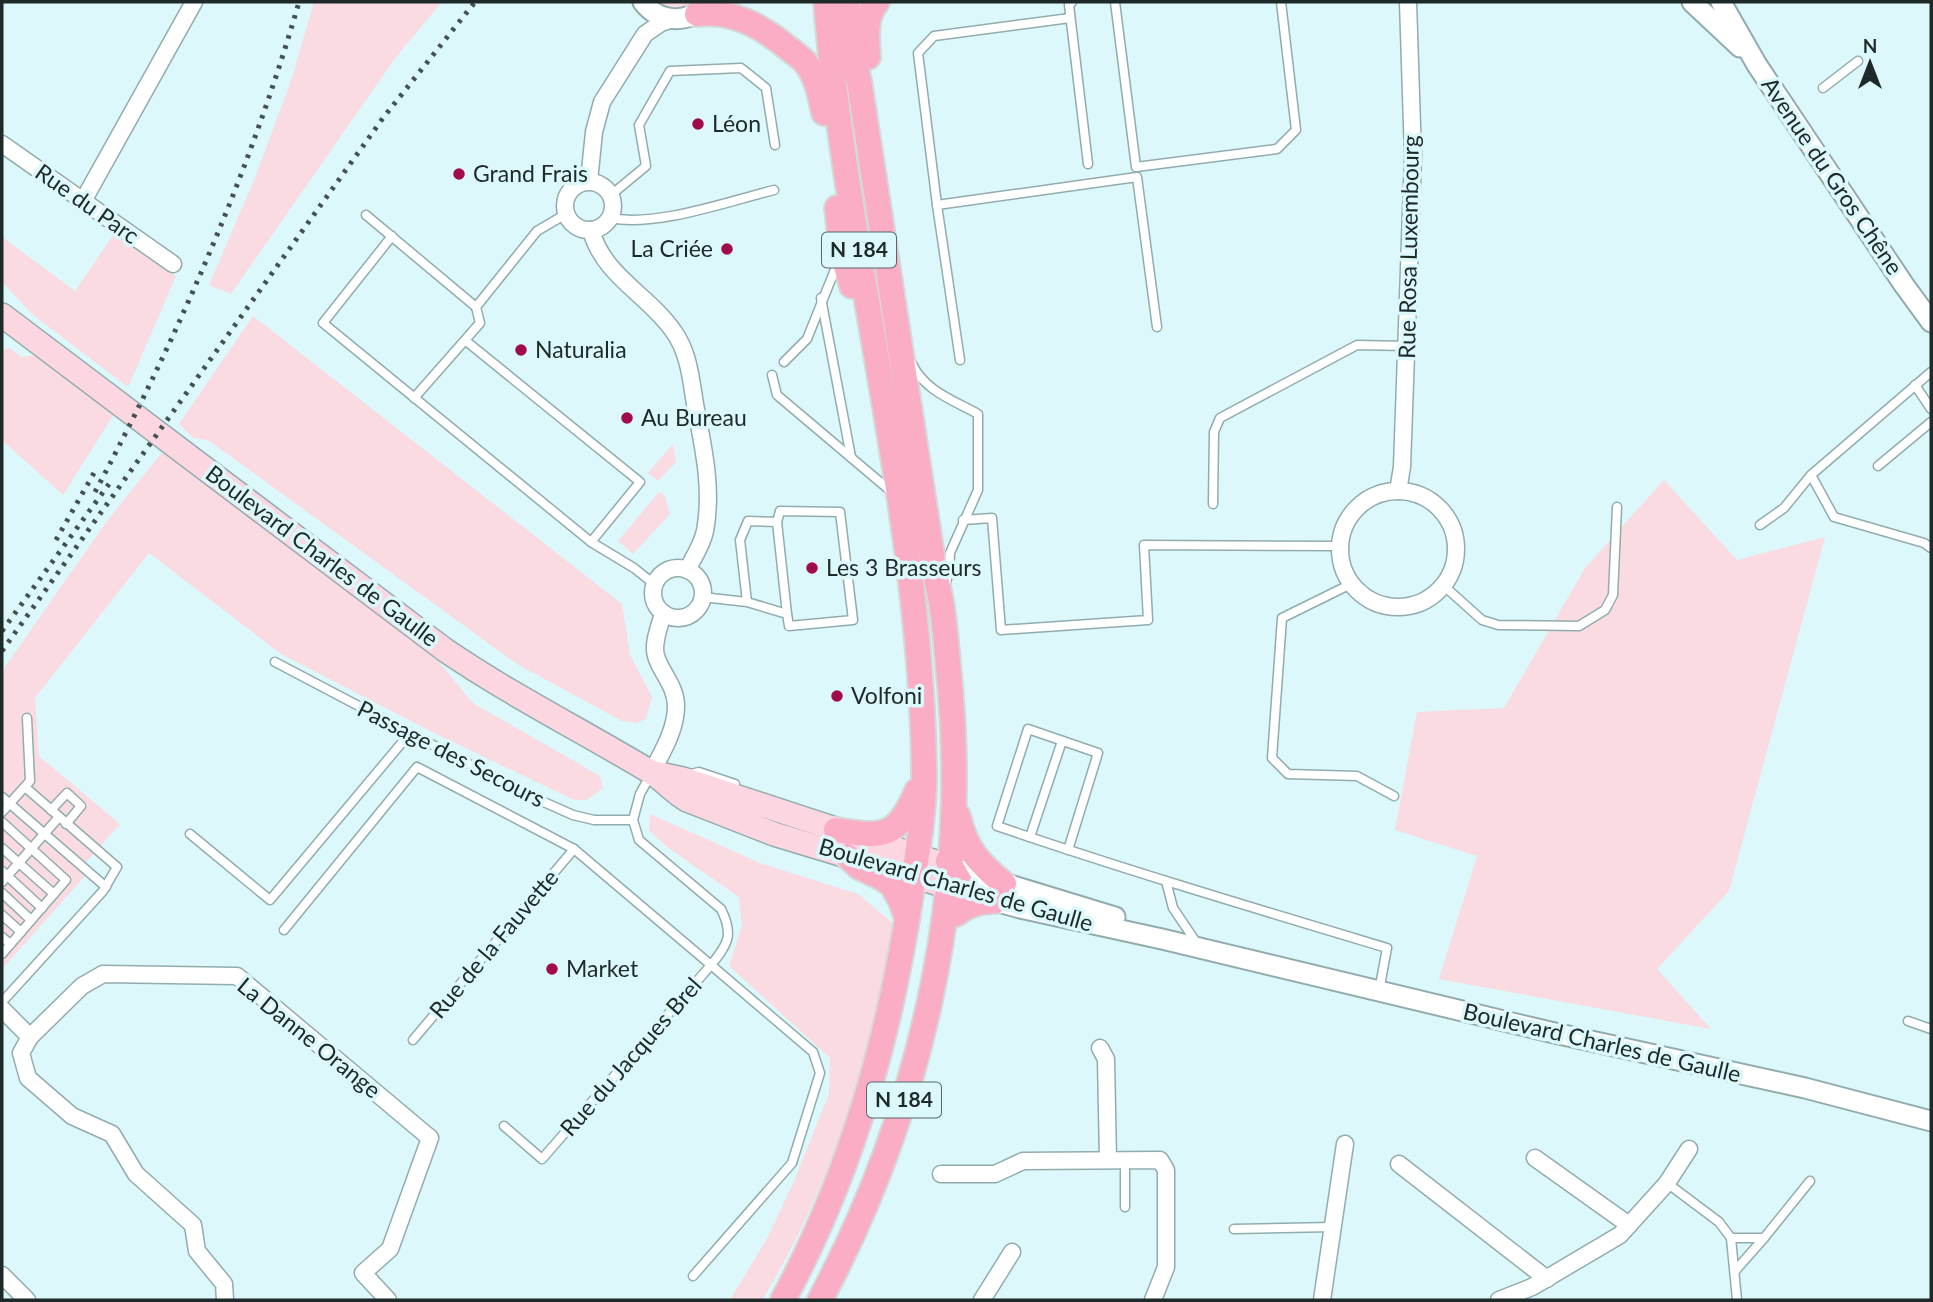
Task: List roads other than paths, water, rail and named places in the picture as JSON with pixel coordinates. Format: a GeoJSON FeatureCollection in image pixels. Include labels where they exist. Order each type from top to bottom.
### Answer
{"type":"FeatureCollection","features":[{"type":"Feature","properties":{"kind":"main road","name":"N 184"},"geometry":{"type":"LineString","coordinates":[[826,2],[839,122],[898,498],[918,651],[924,774],[939,877]]}},
{"type":"Feature","properties":{"kind":"main road","name":"N 184"},"geometry":{"type":"LineString","coordinates":[[783,1300],[828,1209],[868,1094],[892,1006],[907,919],[939,877],[954,794],[954,729],[942,598],[935,575],[901,342],[859,80],[852,53],[848,2]]}},
{"type":"Feature","properties":{"kind":"main road"},"geometry":{"type":"LineString","coordinates":[[859,80],[868,58],[867,25],[877,2]]}},
{"type":"Feature","properties":{"kind":"main road"},"geometry":{"type":"LineString","coordinates":[[693,11],[717,13],[746,21],[772,35],[804,61],[817,83],[824,114],[842,253],[852,284],[876,430],[890,445]]}},
{"type":"Feature","properties":{"kind":"main road","name":"Boulevard Charles de Gaulle"},"geometry":{"type":"LineString","coordinates":[[4,316],[445,650],[502,688],[652,772],[675,793],[774,834],[847,856],[939,877]]}},
{"type":"Feature","properties":{"kind":"main road","name":"Boulevard Charles de Gaulle"},"geometry":{"type":"LineString","coordinates":[[652,772],[675,777],[836,830],[939,877]]}},
{"type":"Feature","properties":{"kind":"main road","name":"N 184"},"geometry":{"type":"LineString","coordinates":[[836,830],[880,834],[893,829],[908,813],[924,774]]}},
{"type":"Feature","properties":{"kind":"main road","name":"N 184"},"geometry":{"type":"LineString","coordinates":[[820,1300],[862,1217],[879,1175],[911,1076],[927,1011],[943,927],[932,787],[924,774]]}},
{"type":"Feature","properties":{"kind":"main road"},"geometry":{"type":"LineString","coordinates":[[943,927],[967,906],[1000,892],[973,856],[961,827],[954,794]]}},
{"type":"Feature","properties":{"kind":"main road"},"geometry":{"type":"LineString","coordinates":[[847,856],[859,867],[892,885],[907,919]]}},
{"type":"Feature","properties":{"kind":"main road"},"geometry":{"type":"LineString","coordinates":[[927,1011],[921,969],[939,877]]}},
{"type":"Feature","properties":{"kind":"street"},"geometry":{"type":"LineString","coordinates":[[83,201],[194,2]]}},
{"type":"Feature","properties":{"kind":"street"},"geometry":{"type":"LineString","coordinates":[[643,2],[659,15],[693,11]]}},
{"type":"Feature","properties":{"kind":"street"},"geometry":{"type":"LineString","coordinates":[[642,37],[643,2]]}},
{"type":"Feature","properties":{"kind":"street","name":"Rue Rosa Luxembourg"},"geometry":{"type":"LineString","coordinates":[[1398,491],[1402,467],[1413,156],[1408,2]]}},
{"type":"Feature","properties":{"kind":"street","name":"Avenue du Gros Chêne"},"geometry":{"type":"LineString","coordinates":[[1692,2],[1758,65]]}},
{"type":"Feature","properties":{"kind":"street","name":"Avenue du Gros Chêne"},"geometry":{"type":"LineString","coordinates":[[1721,2],[1758,65],[1931,322]]}},
{"type":"Feature","properties":{"kind":"street"},"geometry":{"type":"LineString","coordinates":[[590,181],[594,132],[599,112],[611,86],[642,37],[652,28],[693,11]]}},
{"type":"Feature","properties":{"kind":"street","name":"Rue du Parc"},"geometry":{"type":"LineString","coordinates":[[2,144],[173,264]]}},
{"type":"Feature","properties":{"kind":"street"},"geometry":{"type":"LineString","coordinates":[[590,181],[603,185],[611,195],[613,211],[610,218],[605,224],[591,230],[576,226],[566,214],[569,191],[582,182],[590,181]]}},
{"type":"Feature","properties":{"kind":"street"},"geometry":{"type":"LineString","coordinates":[[591,230],[604,261],[674,332],[685,356],[706,462],[708,489],[705,532],[701,546],[687,570]]}},
{"type":"Feature","properties":{"kind":"street"},"geometry":{"type":"LineString","coordinates":[[1398,491],[1418,495],[1435,504],[1448,519],[1455,537],[1456,557],[1450,576],[1438,592],[1422,603],[1402,607],[1383,606],[1365,597],[1351,584],[1342,566],[1340,546],[1343,529],[1352,514],[1373,498],[1398,491]]}},
{"type":"Feature","properties":{"kind":"street"},"geometry":{"type":"LineString","coordinates":[[671,568],[687,570],[700,580],[700,605],[687,616],[678,618],[663,613],[654,600],[654,584],[658,577],[671,568]]}},
{"type":"Feature","properties":{"kind":"street"},"geometry":{"type":"LineString","coordinates":[[652,772],[668,740],[677,704],[668,677],[656,657],[655,644],[663,613]]}},
{"type":"Feature","properties":{"kind":"street","name":"Boulevard Charles de Gaulle"},"geometry":{"type":"LineString","coordinates":[[939,877],[1196,942],[1273,965]]}},
{"type":"Feature","properties":{"kind":"street","name":"Boulevard Charles de Gaulle"},"geometry":{"type":"LineString","coordinates":[[939,877],[1273,965],[1805,1088],[1931,1121]]}},
{"type":"Feature","properties":{"kind":"street","name":"La Danne Orange"},"geometry":{"type":"LineString","coordinates":[[30,1037],[82,986],[103,974],[237,976],[430,1138],[390,1249],[363,1273],[388,1300]]}},
{"type":"Feature","properties":{"kind":"street"},"geometry":{"type":"LineString","coordinates":[[2,1009],[30,1037],[21,1053],[28,1077],[72,1116],[112,1134],[136,1174],[193,1225],[197,1251],[224,1284],[225,1300]]}},
{"type":"Feature","properties":{"kind":"street"},"geometry":{"type":"LineString","coordinates":[[1100,1048],[1106,1059],[1108,1160]]}},
{"type":"Feature","properties":{"kind":"street"},"geometry":{"type":"LineString","coordinates":[[1322,1300],[1345,1144]]}},
{"type":"Feature","properties":{"kind":"street"},"geometry":{"type":"LineString","coordinates":[[1499,1300],[1546,1279],[1620,1235],[1667,1182],[1689,1149]]}},
{"type":"Feature","properties":{"kind":"street"},"geometry":{"type":"LineString","coordinates":[[1535,1158],[1629,1225]]}},
{"type":"Feature","properties":{"kind":"street"},"geometry":{"type":"LineString","coordinates":[[942,1174],[995,1174],[1023,1161],[1160,1160],[1166,1170],[1166,1267],[1153,1300]]}},
{"type":"Feature","properties":{"kind":"street"},"geometry":{"type":"LineString","coordinates":[[1399,1164],[1546,1279]]}},
{"type":"Feature","properties":{"kind":"street"},"geometry":{"type":"LineString","coordinates":[[982,1300],[1012,1252]]}},
{"type":"Feature","properties":{"kind":"street"},"geometry":{"type":"LineString","coordinates":[[2,1275],[27,1300]]}},
{"type":"Feature","properties":{"kind":"lane"},"geometry":{"type":"LineString","coordinates":[[1072,2],[1069,5],[1070,18],[1088,164]]}},
{"type":"Feature","properties":{"kind":"lane"},"geometry":{"type":"LineString","coordinates":[[1115,2],[1157,327]]}},
{"type":"Feature","properties":{"kind":"lane"},"geometry":{"type":"LineString","coordinates":[[1136,167],[1278,149],[1296,130],[1281,2]]}},
{"type":"Feature","properties":{"kind":"lane"},"geometry":{"type":"LineString","coordinates":[[960,360],[918,53],[934,36],[1070,18]]}},
{"type":"Feature","properties":{"kind":"lane"},"geometry":{"type":"LineString","coordinates":[[1823,88],[1858,61]]}},
{"type":"Feature","properties":{"kind":"lane"},"geometry":{"type":"LineString","coordinates":[[611,195],[646,166],[639,125],[670,71],[741,68],[766,88],[775,145]]}},
{"type":"Feature","properties":{"kind":"lane"},"geometry":{"type":"LineString","coordinates":[[937,205],[1137,177]]}},
{"type":"Feature","properties":{"kind":"lane"},"geometry":{"type":"LineString","coordinates":[[610,218],[623,222],[657,219],[774,190]]}},
{"type":"Feature","properties":{"kind":"lane"},"geometry":{"type":"LineString","coordinates":[[476,307],[537,231],[566,214]]}},
{"type":"Feature","properties":{"kind":"lane"},"geometry":{"type":"LineString","coordinates":[[366,215],[476,307],[480,323],[414,398]]}},
{"type":"Feature","properties":{"kind":"lane"},"geometry":{"type":"LineString","coordinates":[[392,236],[323,323],[591,542],[634,568],[654,584]]}},
{"type":"Feature","properties":{"kind":"lane"},"geometry":{"type":"LineString","coordinates":[[784,362],[807,339],[821,298],[842,253]]}},
{"type":"Feature","properties":{"kind":"lane"},"geometry":{"type":"LineString","coordinates":[[821,298],[851,458]]}},
{"type":"Feature","properties":{"kind":"lane"},"geometry":{"type":"LineString","coordinates":[[466,341],[640,482],[591,542]]}},
{"type":"Feature","properties":{"kind":"lane"},"geometry":{"type":"LineString","coordinates":[[901,342],[918,375],[930,388],[978,414],[978,490],[950,553],[949,573],[942,598]]}},
{"type":"Feature","properties":{"kind":"lane"},"geometry":{"type":"LineString","coordinates":[[1213,504],[1214,432],[1220,418],[1357,345],[1407,346]]}},
{"type":"Feature","properties":{"kind":"lane"},"geometry":{"type":"LineString","coordinates":[[1760,525],[1784,508],[1811,474],[1931,372]]}},
{"type":"Feature","properties":{"kind":"lane"},"geometry":{"type":"LineString","coordinates":[[772,375],[777,395],[898,498]]}},
{"type":"Feature","properties":{"kind":"lane"},"geometry":{"type":"LineString","coordinates":[[1915,385],[1931,409]]}},
{"type":"Feature","properties":{"kind":"lane"},"geometry":{"type":"LineString","coordinates":[[1878,466],[1931,422]]}},
{"type":"Feature","properties":{"kind":"lane"},"geometry":{"type":"LineString","coordinates":[[1811,474],[1834,517],[1924,543],[1931,548]]}},
{"type":"Feature","properties":{"kind":"lane"},"geometry":{"type":"LineString","coordinates":[[1443,585],[1482,620],[1498,625],[1579,626],[1605,610],[1613,595],[1617,508]]}},
{"type":"Feature","properties":{"kind":"lane"},"geometry":{"type":"LineString","coordinates":[[779,511],[840,512],[853,620],[789,626],[777,522],[779,511]]}},
{"type":"Feature","properties":{"kind":"lane"},"geometry":{"type":"LineString","coordinates":[[963,520],[992,518],[1001,630],[1148,620],[1144,545],[1340,546]]}},
{"type":"Feature","properties":{"kind":"lane"},"geometry":{"type":"LineString","coordinates":[[747,602],[740,540],[748,521],[777,522]]}},
{"type":"Feature","properties":{"kind":"lane"},"geometry":{"type":"LineString","coordinates":[[1351,584],[1282,618],[1272,758],[1288,774],[1357,776],[1394,796]]}},
{"type":"Feature","properties":{"kind":"lane"},"geometry":{"type":"LineString","coordinates":[[702,597],[747,602],[787,614]]}},
{"type":"Feature","properties":{"kind":"lane","name":"Passage des Secours"},"geometry":{"type":"LineString","coordinates":[[275,662],[528,795],[573,815],[594,820],[633,820]]}},
{"type":"Feature","properties":{"kind":"lane"},"geometry":{"type":"LineString","coordinates":[[2,812],[30,781],[27,718]]}},
{"type":"Feature","properties":{"kind":"lane"},"geometry":{"type":"LineString","coordinates":[[1068,850],[1098,753],[1028,729],[997,826],[1068,850],[1166,881],[1387,948],[1379,991]]}},
{"type":"Feature","properties":{"kind":"lane"},"geometry":{"type":"LineString","coordinates":[[190,834],[270,900],[411,733]]}},
{"type":"Feature","properties":{"kind":"lane"},"geometry":{"type":"LineString","coordinates":[[1030,837],[1062,740]]}},
{"type":"Feature","properties":{"kind":"lane","name":"Rue du Jacques Brel"},"geometry":{"type":"LineString","coordinates":[[284,930],[416,767],[574,849],[711,965],[542,1158],[503,1126]]}},
{"type":"Feature","properties":{"kind":"lane"},"geometry":{"type":"LineString","coordinates":[[652,772],[640,794],[633,820],[639,840],[721,909],[727,921],[728,940],[711,965],[813,1052],[820,1073],[792,1163],[693,1276]]}},
{"type":"Feature","properties":{"kind":"lane"},"geometry":{"type":"LineString","coordinates":[[675,777],[699,772],[750,789]]}},
{"type":"Feature","properties":{"kind":"lane"},"geometry":{"type":"LineString","coordinates":[[2,1002],[106,887],[117,867],[25,787]]}},
{"type":"Feature","properties":{"kind":"lane"},"geometry":{"type":"LineString","coordinates":[[42,908],[3,876],[19,863],[44,834],[81,806],[66,793],[51,810]]}},
{"type":"Feature","properties":{"kind":"lane"},"geometry":{"type":"LineString","coordinates":[[2,797],[106,887]]}},
{"type":"Feature","properties":{"kind":"lane"},"geometry":{"type":"LineString","coordinates":[[800,807],[813,811],[836,830]]}},
{"type":"Feature","properties":{"kind":"lane"},"geometry":{"type":"LineString","coordinates":[[2,822],[66,880],[2,954]]}},
{"type":"Feature","properties":{"kind":"lane"},"geometry":{"type":"LineString","coordinates":[[2,848],[54,894]]}},
{"type":"Feature","properties":{"kind":"lane","name":"Rue de la Fauvette"},"geometry":{"type":"LineString","coordinates":[[413,1040],[574,849]]}},
{"type":"Feature","properties":{"kind":"lane"},"geometry":{"type":"LineString","coordinates":[[1166,881],[1172,908],[1196,942]]}},
{"type":"Feature","properties":{"kind":"lane"},"geometry":{"type":"LineString","coordinates":[[2,894],[31,920]]}},
{"type":"Feature","properties":{"kind":"lane"},"geometry":{"type":"LineString","coordinates":[[2,915],[21,932]]}},
{"type":"Feature","properties":{"kind":"lane"},"geometry":{"type":"LineString","coordinates":[[2,937],[10,944]]}},
{"type":"Feature","properties":{"kind":"lane"},"geometry":{"type":"LineString","coordinates":[[1908,1021],[1931,1029]]}},
{"type":"Feature","properties":{"kind":"lane"},"geometry":{"type":"LineString","coordinates":[[1125,1160],[1125,1207]]}},
{"type":"Feature","properties":{"kind":"lane"},"geometry":{"type":"LineString","coordinates":[[1735,1271],[1810,1181]]}},
{"type":"Feature","properties":{"kind":"lane"},"geometry":{"type":"LineString","coordinates":[[1667,1182],[1720,1222],[1731,1238],[1737,1300]]}},
{"type":"Feature","properties":{"kind":"lane"},"geometry":{"type":"LineString","coordinates":[[1234,1229],[1332,1227]]}},
{"type":"Feature","properties":{"kind":"lane"},"geometry":{"type":"LineString","coordinates":[[1731,1238],[1764,1238]]}},
{"type":"Feature","properties":{"kind":"railway"},"geometry":{"type":"LineString","coordinates":[[95,492],[155,374],[210,252],[258,128],[299,2]]}},
{"type":"Feature","properties":{"kind":"railway"},"geometry":{"type":"LineString","coordinates":[[2,651],[383,118],[475,2]]}},
{"type":"Feature","properties":{"kind":"railway"},"geometry":{"type":"LineString","coordinates":[[56,540],[94,473]]}},
{"type":"Feature","properties":{"kind":"railway"},"geometry":{"type":"LineString","coordinates":[[2,631],[109,484]]}},
{"type":"Feature","properties":{"kind":"place","name":"Léon"},"geometry":{"type":"Point","coordinates":[698,124]}},
{"type":"Feature","properties":{"kind":"place","name":"Grand Frais"},"geometry":{"type":"Point","coordinates":[459,174]}},
{"type":"Feature","properties":{"kind":"place","name":"La Criée"},"geometry":{"type":"Point","coordinates":[727,249]}},
{"type":"Feature","properties":{"kind":"place","name":"Naturalia"},"geometry":{"type":"Point","coordinates":[521,350]}},
{"type":"Feature","properties":{"kind":"place","name":"Au Bureau"},"geometry":{"type":"Point","coordinates":[627,418]}},
{"type":"Feature","properties":{"kind":"place","name":"Les 3 Brasseurs"},"geometry":{"type":"Point","coordinates":[812,568]}},
{"type":"Feature","properties":{"kind":"place","name":"Volfoni"},"geometry":{"type":"Point","coordinates":[837,696]}},
{"type":"Feature","properties":{"kind":"place","name":"Market"},"geometry":{"type":"Point","coordinates":[552,969]}}]}
